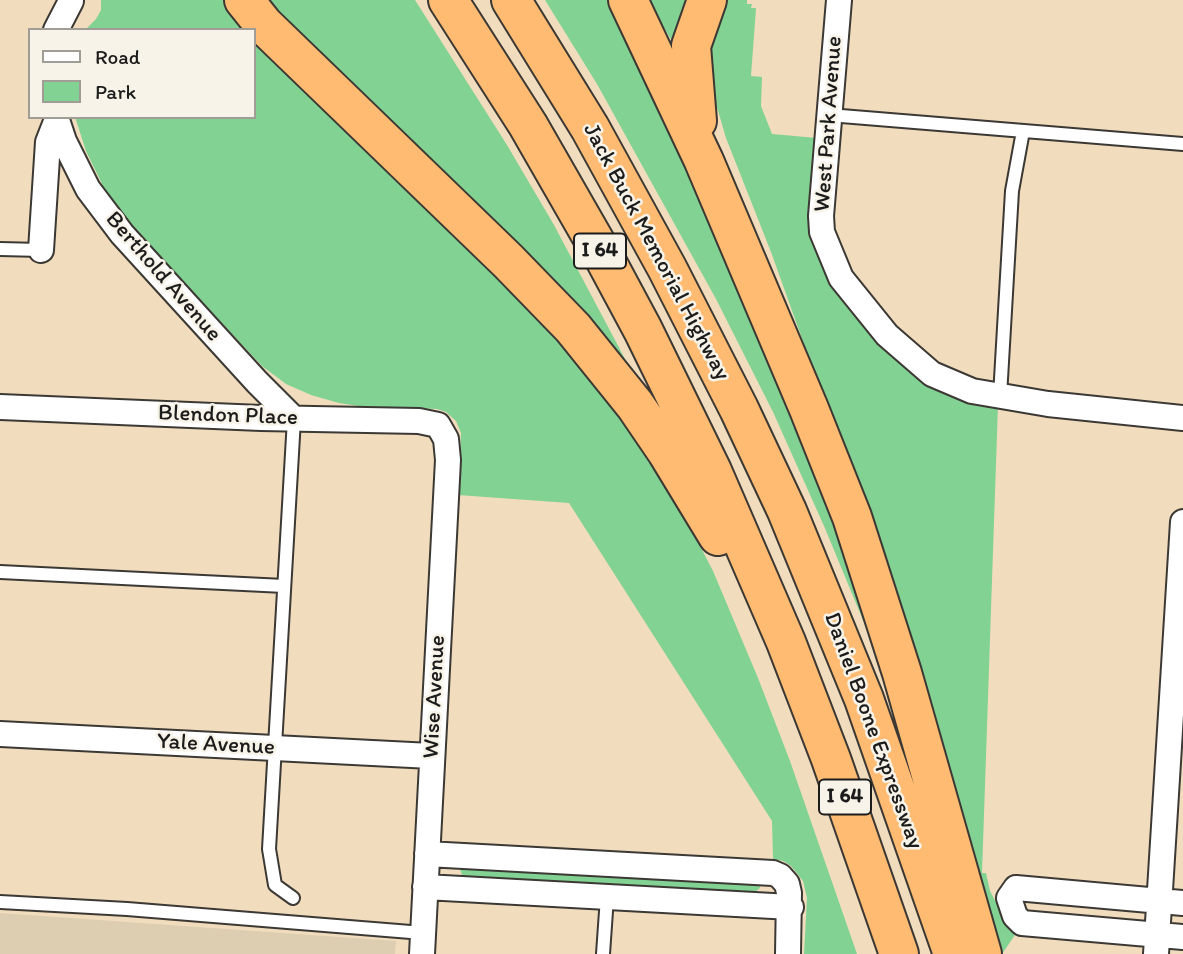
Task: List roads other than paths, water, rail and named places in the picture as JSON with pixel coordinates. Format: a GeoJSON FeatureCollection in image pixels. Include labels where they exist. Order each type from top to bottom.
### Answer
{"type":"FeatureCollection","features":[{"type":"Feature","properties":{"kind":"highway"},"geometry":{"type":"LineString","coordinates":[[244,0],[264,25],[474,227],[573,328],[667,452],[786,642]]}},
{"type":"Feature","properties":{"kind":"highway","name":"I 64"},"geometry":{"type":"LineString","coordinates":[[448,0],[528,125],[606,261],[643,330],[732,514],[786,642],[831,759],[899,954]]}},
{"type":"Feature","properties":{"kind":"highway","name":"Jack Buck Memorial Highway"},"geometry":{"type":"LineString","coordinates":[[511,0],[590,128],[661,256],[787,511]]}},
{"type":"Feature","properties":{"kind":"highway"},"geometry":{"type":"LineString","coordinates":[[628,0],[704,161],[852,517],[902,673],[982,954]]}},
{"type":"Feature","properties":{"kind":"highway"},"geometry":{"type":"LineString","coordinates":[[704,161],[695,106],[691,46],[707,0]]}},
{"type":"Feature","properties":{"kind":"highway","name":"Daniel Boone Expressway"},"geometry":{"type":"LineString","coordinates":[[787,511],[864,699],[953,954]]}},
{"type":"Feature","properties":{"kind":"street","name":"West Park Avenue"},"geometry":{"type":"LineString","coordinates":[[839,0],[822,232],[841,278],[887,335],[932,374],[972,391],[1048,404],[1183,418]]}},
{"type":"Feature","properties":{"kind":"street"},"geometry":{"type":"LineString","coordinates":[[57,28],[70,1]]}},
{"type":"Feature","properties":{"kind":"street","name":"Berthold Avenue"},"geometry":{"type":"LineString","coordinates":[[41,250],[48,142],[56,119]]}},
{"type":"Feature","properties":{"kind":"street","name":"Berthold Avenue"},"geometry":{"type":"LineString","coordinates":[[56,119],[88,189],[122,234],[294,419]]}},
{"type":"Feature","properties":{"kind":"street","name":"Blendon Place"},"geometry":{"type":"LineString","coordinates":[[0,407],[430,422],[438,425],[446,439]]}},
{"type":"Feature","properties":{"kind":"street","name":"Wise Avenue"},"geometry":{"type":"LineString","coordinates":[[423,943],[448,460],[446,439]]}},
{"type":"Feature","properties":{"kind":"street"},"geometry":{"type":"LineString","coordinates":[[1156,944],[1171,902],[1183,522]]}},
{"type":"Feature","properties":{"kind":"street","name":"Yale Avenue"},"geometry":{"type":"LineString","coordinates":[[0,734],[431,756]]}},
{"type":"Feature","properties":{"kind":"street"},"geometry":{"type":"LineString","coordinates":[[427,854],[773,873],[787,884],[791,907],[788,954]]}},
{"type":"Feature","properties":{"kind":"street"},"geometry":{"type":"LineString","coordinates":[[425,887],[791,907]]}},
{"type":"Feature","properties":{"kind":"street"},"geometry":{"type":"LineString","coordinates":[[1171,902],[1016,888],[1009,898],[1015,916],[1022,923],[1156,944],[1183,937]]}},
{"type":"Feature","properties":{"kind":"lane"},"geometry":{"type":"LineString","coordinates":[[829,115],[1183,144]]}},
{"type":"Feature","properties":{"kind":"lane"},"geometry":{"type":"LineString","coordinates":[[1000,396],[1012,191],[1023,131]]}},
{"type":"Feature","properties":{"kind":"lane"},"geometry":{"type":"LineString","coordinates":[[0,249],[41,250]]}},
{"type":"Feature","properties":{"kind":"lane"},"geometry":{"type":"LineString","coordinates":[[293,898],[275,885],[269,849],[294,419]]}},
{"type":"Feature","properties":{"kind":"lane"},"geometry":{"type":"LineString","coordinates":[[0,572],[284,586]]}},
{"type":"Feature","properties":{"kind":"lane"},"geometry":{"type":"LineString","coordinates":[[603,954],[607,897]]}},
{"type":"Feature","properties":{"kind":"lane"},"geometry":{"type":"LineString","coordinates":[[0,902],[127,909],[423,943]]}}]}
